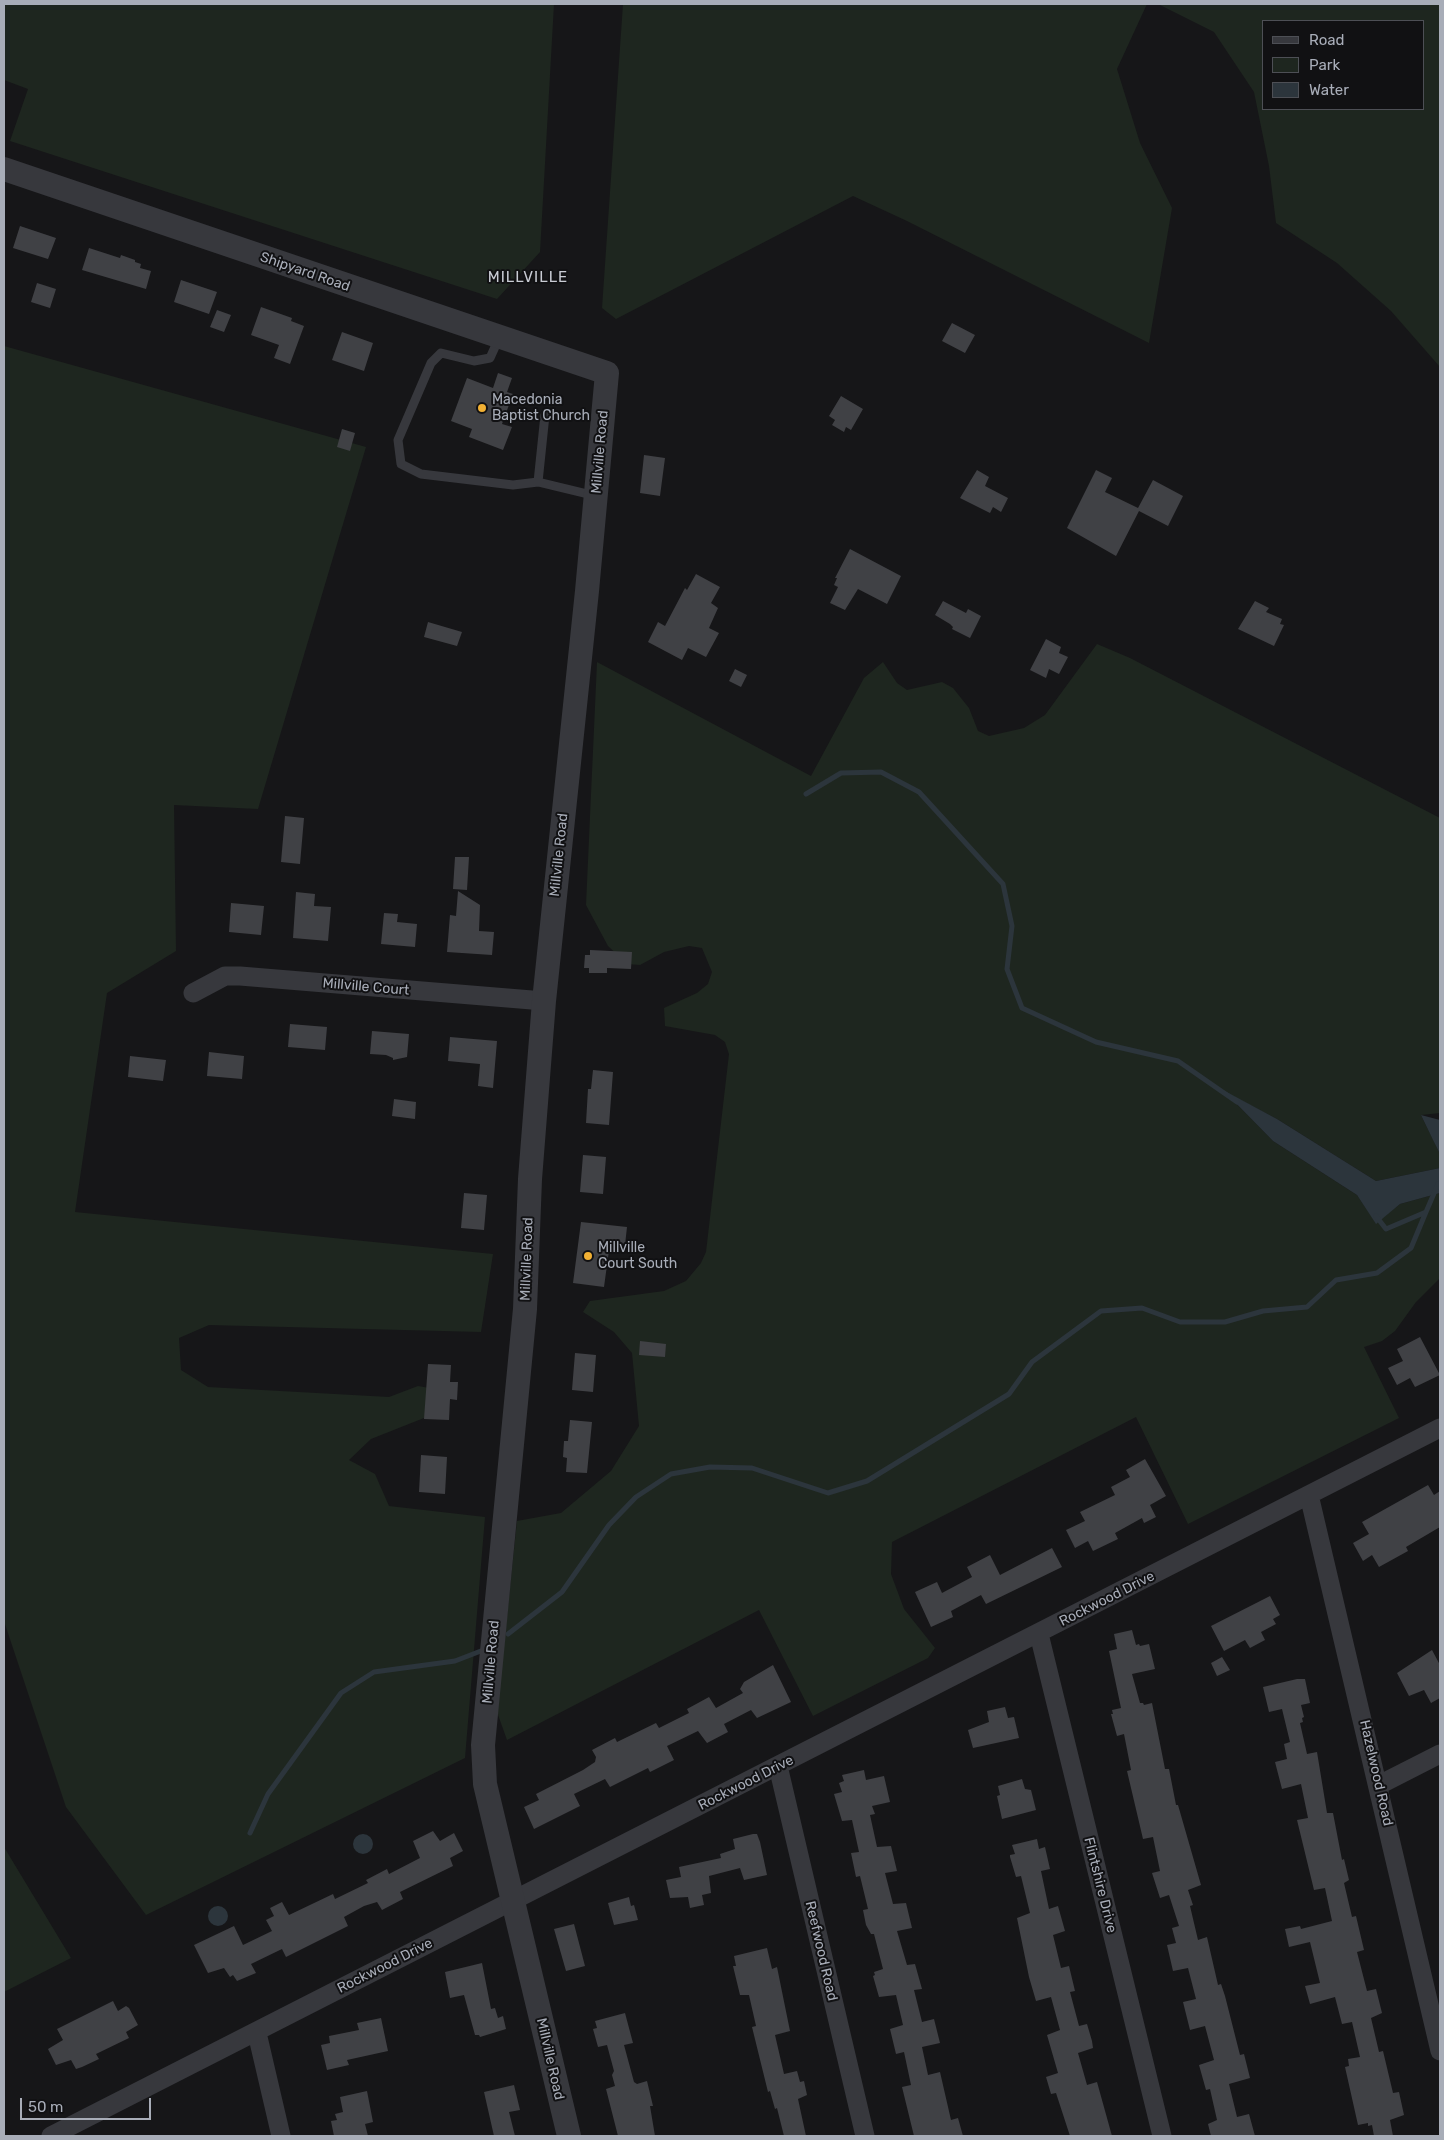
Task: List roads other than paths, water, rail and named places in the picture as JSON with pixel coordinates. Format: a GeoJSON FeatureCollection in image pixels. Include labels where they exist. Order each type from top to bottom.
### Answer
{"type":"FeatureCollection","features":[{"type":"Feature","properties":{"kind":"street","name":"Shipyard Road"},"geometry":{"type":"LineString","coordinates":[[4,169],[607,373]]}},
{"type":"Feature","properties":{"kind":"street","name":"Millville Road"},"geometry":{"type":"LineString","coordinates":[[568,2136],[485,1784],[483,1745],[525,1309],[530,1179],[544,1001],[607,373]]}},
{"type":"Feature","properties":{"kind":"street","name":"Millville Court"},"geometry":{"type":"LineString","coordinates":[[192,993],[225,976],[240,976],[544,1001]]}},
{"type":"Feature","properties":{"kind":"street","name":"Rockwood Drive"},"geometry":{"type":"LineString","coordinates":[[51,2136],[257,2033],[1440,1428]]}},
{"type":"Feature","properties":{"kind":"street","name":"Hazelwood Road"},"geometry":{"type":"LineString","coordinates":[[1309,1495],[1379,1785],[1440,2051]]}},
{"type":"Feature","properties":{"kind":"street","name":"Flintshire Drive"},"geometry":{"type":"LineString","coordinates":[[1039,1634],[1162,2136]]}},
{"type":"Feature","properties":{"kind":"street"},"geometry":{"type":"LineString","coordinates":[[1379,1785],[1440,1754]]}},
{"type":"Feature","properties":{"kind":"street","name":"Reefwood Road"},"geometry":{"type":"LineString","coordinates":[[778,1766],[865,2136]]}},
{"type":"Feature","properties":{"kind":"street"},"geometry":{"type":"LineString","coordinates":[[257,2033],[282,2136]]}},
{"type":"Feature","properties":{"kind":"lane"},"geometry":{"type":"LineString","coordinates":[[499,338],[490,358],[474,362],[441,352],[431,362],[398,440],[402,464],[422,474],[513,485],[538,482],[596,496]]}},
{"type":"Feature","properties":{"kind":"lane"},"geometry":{"type":"LineString","coordinates":[[538,482],[545,415]]}},
{"type":"Feature","properties":{"kind":"water"},"geometry":{"type":"Polygon","coordinates":[[[1223,1090],[1277,1119],[1376,1181],[1440,1168],[1440,1193],[1400,1204],[1376,1224],[1357,1195],[1273,1141],[1223,1090]]]}},
{"type":"Feature","properties":{"kind":"water"},"geometry":{"type":"Polygon","coordinates":[[[1421,1115],[1440,1120],[1440,1154],[1432,1138],[1421,1115]]]}},
{"type":"Feature","properties":{"kind":"water"},"geometry":{"type":"Polygon","coordinates":[[[363,1834],[370,1837],[373,1844],[370,1851],[363,1854],[356,1851],[353,1844],[356,1837],[363,1834]]]}},
{"type":"Feature","properties":{"kind":"water"},"geometry":{"type":"Polygon","coordinates":[[[218,1906],[225,1909],[228,1916],[225,1923],[218,1926],[211,1923],[208,1916],[211,1909],[218,1906]]]}},
{"type":"Feature","properties":{"kind":"waterway"},"geometry":{"type":"LineString","coordinates":[[806,794],[841,773],[881,772],[919,792],[1003,884],[1012,926],[1007,969],[1022,1008],[1096,1042],[1178,1061],[1237,1102]]}},
{"type":"Feature","properties":{"kind":"waterway"},"geometry":{"type":"LineString","coordinates":[[1376,1216],[1386,1229],[1426,1212],[1440,1183]]}},
{"type":"Feature","properties":{"kind":"waterway"},"geometry":{"type":"LineString","coordinates":[[508,1634],[562,1592],[609,1525],[636,1497],[671,1474],[710,1467],[752,1468],[828,1493],[867,1481],[1009,1394],[1032,1362],[1101,1311],[1142,1308],[1180,1322],[1225,1322],[1263,1311],[1307,1307],[1336,1280],[1377,1273],[1411,1248],[1426,1212]]}},
{"type":"Feature","properties":{"kind":"waterway"},"geometry":{"type":"LineString","coordinates":[[250,1833],[268,1794],[341,1693],[374,1672],[455,1661],[486,1649]]}},
{"type":"Feature","properties":{"kind":"place","name":"Macedonia Baptist Church"},"geometry":{"type":"Point","coordinates":[482,408]}},
{"type":"Feature","properties":{"kind":"place","name":"Millville Court South"},"geometry":{"type":"Point","coordinates":[588,1256]}},
{"type":"Feature","properties":{"kind":"district","name":"MILLVILLE"},"geometry":{"type":"Point","coordinates":[528,278]}}]}
